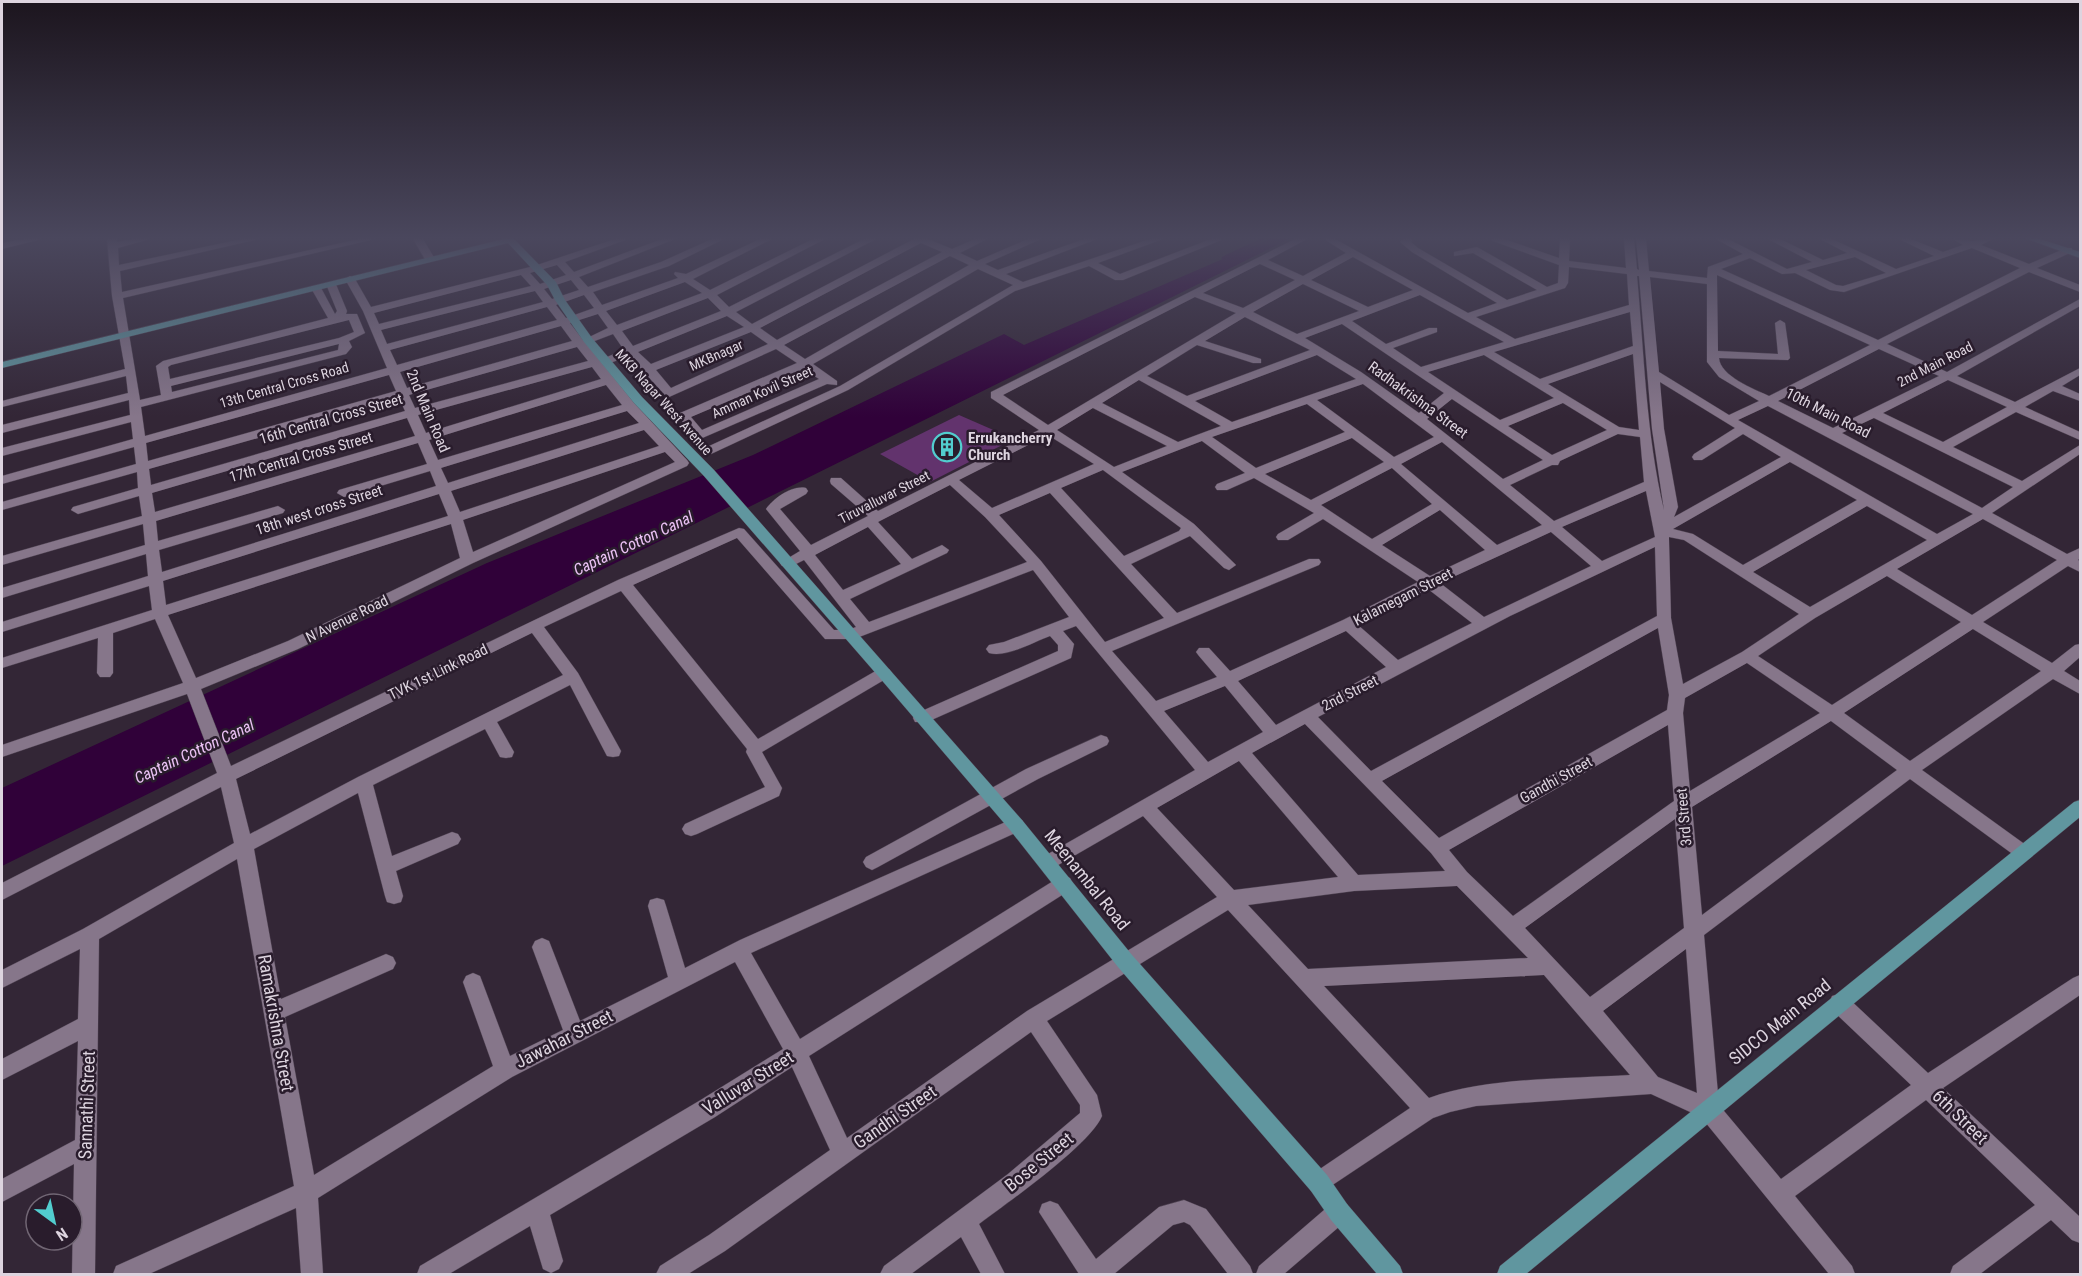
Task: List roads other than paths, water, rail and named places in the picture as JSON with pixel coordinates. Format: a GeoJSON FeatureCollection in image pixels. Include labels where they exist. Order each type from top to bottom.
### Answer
{"type":"FeatureCollection","features":[{"type":"Feature","properties":{"kind":"main road"},"geometry":{"type":"LineString","coordinates":[[2,365],[273,299]]}},
{"type":"Feature","properties":{"kind":"main road"},"geometry":{"type":"LineString","coordinates":[[555,299],[569,320]]}},
{"type":"Feature","properties":{"kind":"main road","name":"MKB Nagar West Avenue"},"geometry":{"type":"LineString","coordinates":[[605,369],[709,473],[746,515]]}},
{"type":"Feature","properties":{"kind":"main road","name":"Meenambal Road"},"geometry":{"type":"LineString","coordinates":[[746,515],[787,563],[858,632],[884,673],[921,718],[1016,825],[1125,961],[1319,1183],[1338,1212],[1392,1275]]}},
{"type":"Feature","properties":{"kind":"main road","name":"SIDCO Main Road"},"geometry":{"type":"LineString","coordinates":[[1508,1275],[2080,807]]}},
{"type":"Feature","properties":{"kind":"street","name":"Ramakrishna Street"},"geometry":{"type":"LineString","coordinates":[[117,299],[131,371],[160,614],[192,686],[226,774],[244,846],[306,1192],[312,1275]]}},
{"type":"Feature","properties":{"kind":"street"},"geometry":{"type":"LineString","coordinates":[[321,299],[328,315],[337,319]]}},
{"type":"Feature","properties":{"kind":"street"},"geometry":{"type":"LineString","coordinates":[[337,299],[342,311],[337,319]]}},
{"type":"Feature","properties":{"kind":"street","name":"2nd Main Road"},"geometry":{"type":"LineString","coordinates":[[361,299],[444,488],[456,518],[468,560]]}},
{"type":"Feature","properties":{"kind":"street"},"geometry":{"type":"LineString","coordinates":[[368,311],[418,299]]}},
{"type":"Feature","properties":{"kind":"street"},"geometry":{"type":"LineString","coordinates":[[375,328],[493,299]]}},
{"type":"Feature","properties":{"kind":"street"},"geometry":{"type":"LineString","coordinates":[[552,299],[556,302]]}},
{"type":"Feature","properties":{"kind":"street"},"geometry":{"type":"LineString","coordinates":[[384,348],[567,299]]}},
{"type":"Feature","properties":{"kind":"street"},"geometry":{"type":"LineString","coordinates":[[592,299],[630,350],[649,369],[752,327],[807,299]]}},
{"type":"Feature","properties":{"kind":"street","name":"13th Central Cross Road"},"geometry":{"type":"LineString","coordinates":[[2,480],[569,320],[631,299]]}},
{"type":"Feature","properties":{"kind":"street"},"geometry":{"type":"LineString","coordinates":[[2,506],[584,341],[698,299]]}},
{"type":"Feature","properties":{"kind":"street"},"geometry":{"type":"LineString","coordinates":[[715,299],[728,312],[826,380],[844,388]]}},
{"type":"Feature","properties":{"kind":"street"},"geometry":{"type":"LineString","coordinates":[[605,369],[630,350],[728,312],[754,299]]}},
{"type":"Feature","properties":{"kind":"street","name":"MKBnagar"},"geometry":{"type":"LineString","coordinates":[[649,369],[669,393],[776,345],[864,299]]}},
{"type":"Feature","properties":{"kind":"street"},"geometry":{"type":"LineString","coordinates":[[805,364],[919,299]]}},
{"type":"Feature","properties":{"kind":"street"},"geometry":{"type":"LineString","coordinates":[[711,450],[844,388],[983,299]]}},
{"type":"Feature","properties":{"kind":"street"},"geometry":{"type":"LineString","coordinates":[[1187,299],[995,395],[1108,468],[1189,527],[1228,565]]}},
{"type":"Feature","properties":{"kind":"street","name":"Radhakrishna Street"},"geometry":{"type":"LineString","coordinates":[[1208,299],[1243,312],[1296,338],[1364,380],[1443,437],[1600,566]]}},
{"type":"Feature","properties":{"kind":"street","name":"Tiruvalluvar Street"},"geometry":{"type":"LineString","coordinates":[[787,563],[1048,430],[1267,299]]}},
{"type":"Feature","properties":{"kind":"street"},"geometry":{"type":"LineString","coordinates":[[1341,299],[1368,311]]}},
{"type":"Feature","properties":{"kind":"street"},"geometry":{"type":"LineString","coordinates":[[1296,338],[1400,299]]}},
{"type":"Feature","properties":{"kind":"street"},"geometry":{"type":"LineString","coordinates":[[1433,299],[1514,343]]}},
{"type":"Feature","properties":{"kind":"street"},"geometry":{"type":"LineString","coordinates":[[1497,299],[1504,303]]}},
{"type":"Feature","properties":{"kind":"street"},"geometry":{"type":"LineString","coordinates":[[1465,317],[1520,299]]}},
{"type":"Feature","properties":{"kind":"street","name":"3rd Street"},"geometry":{"type":"LineString","coordinates":[[1633,299],[1652,484],[1662,531],[1664,618],[1677,694],[1675,713],[1709,1109]]}},
{"type":"Feature","properties":{"kind":"street","name":"3rd Street"},"geometry":{"type":"LineString","coordinates":[[1646,299],[1658,429],[1671,507],[1662,531]]}},
{"type":"Feature","properties":{"kind":"street"},"geometry":{"type":"LineString","coordinates":[[1712,299],[1713,354],[1784,358],[1780,323]]}},
{"type":"Feature","properties":{"kind":"street"},"geometry":{"type":"LineString","coordinates":[[1780,299],[2080,436]]}},
{"type":"Feature","properties":{"kind":"street"},"geometry":{"type":"LineString","coordinates":[[1728,420],[1769,402],[1970,299]]}},
{"type":"Feature","properties":{"kind":"street","name":"2nd Main Road"},"geometry":{"type":"LineString","coordinates":[[1833,433],[1948,376],[2080,302]]}},
{"type":"Feature","properties":{"kind":"street"},"geometry":{"type":"LineString","coordinates":[[1419,371],[1634,307]]}},
{"type":"Feature","properties":{"kind":"street"},"geometry":{"type":"LineString","coordinates":[[164,384],[343,340],[360,333],[353,316],[162,366],[164,384],[167,397]]}},
{"type":"Feature","properties":{"kind":"street"},"geometry":{"type":"LineString","coordinates":[[2,663],[456,518],[667,447],[630,406],[569,320]]}},
{"type":"Feature","properties":{"kind":"street"},"geometry":{"type":"LineString","coordinates":[[1345,321],[1554,462]]}},
{"type":"Feature","properties":{"kind":"street"},"geometry":{"type":"LineString","coordinates":[[1384,348],[1434,330]]}},
{"type":"Feature","properties":{"kind":"street"},"geometry":{"type":"LineString","coordinates":[[2,452],[135,406],[342,352],[346,346],[343,340]]}},
{"type":"Feature","properties":{"kind":"street"},"geometry":{"type":"LineString","coordinates":[[252,341],[262,373]]}},
{"type":"Feature","properties":{"kind":"street"},"geometry":{"type":"LineString","coordinates":[[1198,342],[1257,362]]}},
{"type":"Feature","properties":{"kind":"street"},"geometry":{"type":"LineString","coordinates":[[1538,384],[1638,348]]}},
{"type":"Feature","properties":{"kind":"street"},"geometry":{"type":"LineString","coordinates":[[1186,400],[1317,351]]}},
{"type":"Feature","properties":{"kind":"street"},"geometry":{"type":"LineString","coordinates":[[1486,352],[1616,430],[1646,434]]}},
{"type":"Feature","properties":{"kind":"street","name":"10th Main Road"},"geometry":{"type":"LineString","coordinates":[[1713,354],[1715,368],[1719,372],[1769,402],[1833,433],[1982,514],[2076,560]]}},
{"type":"Feature","properties":{"kind":"street","name":"Amman Kovil Street"},"geometry":{"type":"LineString","coordinates":[[805,364],[684,416],[700,435],[826,380]]}},
{"type":"Feature","properties":{"kind":"street","name":"16th Central Cross Street"},"geometry":{"type":"LineString","coordinates":[[78,510],[412,413],[605,369]]}},
{"type":"Feature","properties":{"kind":"street","name":"17th Central Cross Street"},"geometry":{"type":"LineString","coordinates":[[2,561],[423,438],[605,369]]}},
{"type":"Feature","properties":{"kind":"street"},"geometry":{"type":"LineString","coordinates":[[1944,447],[2055,387],[2080,370]]}},
{"type":"Feature","properties":{"kind":"street"},"geometry":{"type":"LineString","coordinates":[[2,404],[131,371]]}},
{"type":"Feature","properties":{"kind":"street"},"geometry":{"type":"LineString","coordinates":[[1654,374],[1742,429],[1936,539]]}},
{"type":"Feature","properties":{"kind":"street"},"geometry":{"type":"LineString","coordinates":[[1139,375],[1231,426]]}},
{"type":"Feature","properties":{"kind":"street"},"geometry":{"type":"LineString","coordinates":[[990,514],[1108,468],[1364,380]]}},
{"type":"Feature","properties":{"kind":"street"},"geometry":{"type":"LineString","coordinates":[[2055,387],[2080,398]]}},
{"type":"Feature","properties":{"kind":"street"},"geometry":{"type":"LineString","coordinates":[[1419,419],[1452,393]]}},
{"type":"Feature","properties":{"kind":"street"},"geometry":{"type":"LineString","coordinates":[[1308,399],[1393,463],[1495,551]]}},
{"type":"Feature","properties":{"kind":"street"},"geometry":{"type":"LineString","coordinates":[[1499,425],[1562,399]]}},
{"type":"Feature","properties":{"kind":"street"},"geometry":{"type":"LineString","coordinates":[[1093,403],[1177,446]]}},
{"type":"Feature","properties":{"kind":"street"},"geometry":{"type":"LineString","coordinates":[[2,429],[135,406]]}},
{"type":"Feature","properties":{"kind":"street"},"geometry":{"type":"LineString","coordinates":[[344,493],[630,406]]}},
{"type":"Feature","properties":{"kind":"street"},"geometry":{"type":"LineString","coordinates":[[1872,412],[2021,486]]}},
{"type":"Feature","properties":{"kind":"street","name":"18th west cross Street"},"geometry":{"type":"LineString","coordinates":[[2,627],[646,425]]}},
{"type":"Feature","properties":{"kind":"street"},"geometry":{"type":"LineString","coordinates":[[1698,456],[1742,429]]}},
{"type":"Feature","properties":{"kind":"street"},"geometry":{"type":"LineString","coordinates":[[1500,485],[1554,462],[1616,430]]}},
{"type":"Feature","properties":{"kind":"street"},"geometry":{"type":"LineString","coordinates":[[1222,487],[1354,433]]}},
{"type":"Feature","properties":{"kind":"street"},"geometry":{"type":"LineString","coordinates":[[1203,436],[1254,473],[1324,513],[1429,582],[1484,624]]}},
{"type":"Feature","properties":{"kind":"street"},"geometry":{"type":"LineString","coordinates":[[1311,505],[1443,437]]}},
{"type":"Feature","properties":{"kind":"street","name":"N Avenue Road"},"geometry":{"type":"LineString","coordinates":[[2,751],[192,686],[293,645],[468,560],[683,463],[667,447]]}},
{"type":"Feature","properties":{"kind":"street"},"geometry":{"type":"LineString","coordinates":[[1677,694],[1747,656],[1810,614],[1982,514],[2080,449]]}},
{"type":"Feature","properties":{"kind":"street","name":"2nd Street"},"geometry":{"type":"LineString","coordinates":[[1047,863],[1205,770],[1397,668],[1600,566],[1790,457]]}},
{"type":"Feature","properties":{"kind":"street"},"geometry":{"type":"LineString","coordinates":[[950,479],[990,514],[1036,564],[1102,649],[1205,770]]}},
{"type":"Feature","properties":{"kind":"street"},"geometry":{"type":"LineString","coordinates":[[836,481],[874,519],[909,564]]}},
{"type":"Feature","properties":{"kind":"street","name":"Kalamegam Street"},"geometry":{"type":"LineString","coordinates":[[1154,709],[1227,679],[1348,624],[1495,551],[1652,484]]}},
{"type":"Feature","properties":{"kind":"street"},"geometry":{"type":"LineString","coordinates":[[1054,489],[1175,620]]}},
{"type":"Feature","properties":{"kind":"street"},"geometry":{"type":"LineString","coordinates":[[801,491],[777,503],[773,509],[842,597],[858,632],[1036,564]]}},
{"type":"Feature","properties":{"kind":"street"},"geometry":{"type":"LineString","coordinates":[[1744,571],[1866,501]]}},
{"type":"Feature","properties":{"kind":"street"},"geometry":{"type":"LineString","coordinates":[[1372,545],[1441,504]]}},
{"type":"Feature","properties":{"kind":"street"},"geometry":{"type":"LineString","coordinates":[[2,593],[278,510]]}},
{"type":"Feature","properties":{"kind":"street"},"geometry":{"type":"LineString","coordinates":[[1283,537],[1324,513]]}},
{"type":"Feature","properties":{"kind":"street"},"geometry":{"type":"LineString","coordinates":[[1122,563],[1184,534],[1189,527]]}},
{"type":"Feature","properties":{"kind":"street"},"geometry":{"type":"LineString","coordinates":[[1662,531],[1688,537],[1810,614]]}},
{"type":"Feature","properties":{"kind":"street","name":"TVK 1st Link Road"},"geometry":{"type":"LineString","coordinates":[[2,892],[226,774],[623,583],[740,532],[830,635],[858,632]]}},
{"type":"Feature","properties":{"kind":"street"},"geometry":{"type":"LineString","coordinates":[[842,597],[942,550]]}},
{"type":"Feature","properties":{"kind":"street"},"geometry":{"type":"LineString","coordinates":[[1512,927],[1683,804],[1832,713],[1971,621],[2076,560]]}},
{"type":"Feature","properties":{"kind":"street"},"geometry":{"type":"LineString","coordinates":[[1102,649],[1314,562]]}},
{"type":"Feature","properties":{"kind":"street"},"geometry":{"type":"LineString","coordinates":[[1888,570],[2080,688]]}},
{"type":"Feature","properties":{"kind":"street"},"geometry":{"type":"LineString","coordinates":[[623,583],[756,748]]}},
{"type":"Feature","properties":{"kind":"street"},"geometry":{"type":"LineString","coordinates":[[1369,780],[1664,618]]}},
{"type":"Feature","properties":{"kind":"street"},"geometry":{"type":"LineString","coordinates":[[994,649],[1006,647],[1079,619]]}},
{"type":"Feature","properties":{"kind":"street"},"geometry":{"type":"LineString","coordinates":[[1348,624],[1397,668]]}},
{"type":"Feature","properties":{"kind":"street"},"geometry":{"type":"LineString","coordinates":[[535,626],[573,677],[613,752]]}},
{"type":"Feature","properties":{"kind":"street"},"geometry":{"type":"LineString","coordinates":[[921,718],[1066,654],[1066,644],[1053,629]]}},
{"type":"Feature","properties":{"kind":"street"},"geometry":{"type":"LineString","coordinates":[[105,673],[106,631]]}},
{"type":"Feature","properties":{"kind":"street"},"geometry":{"type":"LineString","coordinates":[[1589,1010],[1909,770],[2054,671],[2080,649]]}},
{"type":"Feature","properties":{"kind":"street"},"geometry":{"type":"LineString","coordinates":[[1204,652],[1274,733]]}},
{"type":"Feature","properties":{"kind":"street"},"geometry":{"type":"LineString","coordinates":[[1747,656],[1832,713],[2024,853]]}},
{"type":"Feature","properties":{"kind":"street"},"geometry":{"type":"LineString","coordinates":[[691,829],[773,791],[774,788],[754,752],[756,748],[884,673]]}},
{"type":"Feature","properties":{"kind":"street"},"geometry":{"type":"LineString","coordinates":[[2,978],[90,935],[244,846],[364,782],[573,677]]}},
{"type":"Feature","properties":{"kind":"street","name":"Gandhi Street"},"geometry":{"type":"LineString","coordinates":[[1437,848],[1675,713]]}},
{"type":"Feature","properties":{"kind":"street"},"geometry":{"type":"LineString","coordinates":[[1306,715],[1437,848],[1461,878],[1512,927],[1589,1010],[1651,1084],[1709,1109],[1844,1275]]}},
{"type":"Feature","properties":{"kind":"street"},"geometry":{"type":"LineString","coordinates":[[488,720],[506,752]]}},
{"type":"Feature","properties":{"kind":"street"},"geometry":{"type":"LineString","coordinates":[[872,862],[1032,774],[1101,741]]}},
{"type":"Feature","properties":{"kind":"street"},"geometry":{"type":"LineString","coordinates":[[1240,751],[1354,882]]}},
{"type":"Feature","properties":{"kind":"street"},"geometry":{"type":"LineString","coordinates":[[364,782],[393,896]]}},
{"type":"Feature","properties":{"kind":"street"},"geometry":{"type":"LineString","coordinates":[[1144,806],[1426,1110]]}},
{"type":"Feature","properties":{"kind":"street","name":"Jawahar Street"},"geometry":{"type":"LineString","coordinates":[[124,1275],[306,1192],[505,1070],[739,950],[803,918],[1016,825]]}},
{"type":"Feature","properties":{"kind":"street"},"geometry":{"type":"LineString","coordinates":[[386,867],[452,839]]}},
{"type":"Feature","properties":{"kind":"street"},"geometry":{"type":"LineString","coordinates":[[1230,899],[1354,882],[1461,878]]}},
{"type":"Feature","properties":{"kind":"street","name":"Valluvar Street"},"geometry":{"type":"LineString","coordinates":[[428,1275],[796,1052],[1064,884]]}},
{"type":"Feature","properties":{"kind":"street","name":"Gandhi Street"},"geometry":{"type":"LineString","coordinates":[[681,1270],[1034,1018],[1230,899]]}},
{"type":"Feature","properties":{"kind":"street"},"geometry":{"type":"LineString","coordinates":[[657,906],[679,981]]}},
{"type":"Feature","properties":{"kind":"street","name":"Sannathi Street"},"geometry":{"type":"LineString","coordinates":[[83,1275],[90,935]]}},
{"type":"Feature","properties":{"kind":"street"},"geometry":{"type":"LineString","coordinates":[[542,947],[575,1034]]}},
{"type":"Feature","properties":{"kind":"street"},"geometry":{"type":"LineString","coordinates":[[739,950],[796,1052],[843,1154]]}},
{"type":"Feature","properties":{"kind":"street"},"geometry":{"type":"LineString","coordinates":[[274,1012],[386,963]]}},
{"type":"Feature","properties":{"kind":"street"},"geometry":{"type":"LineString","coordinates":[[1304,978],[1548,966]]}},
{"type":"Feature","properties":{"kind":"street"},"geometry":{"type":"LineString","coordinates":[[473,982],[505,1070]]}},
{"type":"Feature","properties":{"kind":"street"},"geometry":{"type":"LineString","coordinates":[[1778,1195],[1927,1086],[2080,984]]}},
{"type":"Feature","properties":{"kind":"street","name":"6th Street"},"geometry":{"type":"LineString","coordinates":[[1839,1003],[2080,1232]]}},
{"type":"Feature","properties":{"kind":"street","name":"Bose Street"},"geometry":{"type":"LineString","coordinates":[[893,1274],[1016,1182],[1083,1126],[1091,1116],[1090,1102],[1034,1018]]}},
{"type":"Feature","properties":{"kind":"street"},"geometry":{"type":"LineString","coordinates":[[2,1070],[89,1024]]}},
{"type":"Feature","properties":{"kind":"street"},"geometry":{"type":"LineString","coordinates":[[1319,1183],[1426,1110],[1450,1101],[1476,1096],[1651,1084]]}},
{"type":"Feature","properties":{"kind":"street"},"geometry":{"type":"LineString","coordinates":[[2,1191],[85,1146]]}},
{"type":"Feature","properties":{"kind":"street"},"geometry":{"type":"LineString","coordinates":[[1961,1275],[2052,1206]]}},
{"type":"Feature","properties":{"kind":"street"},"geometry":{"type":"LineString","coordinates":[[537,1210],[551,1261]]}},
{"type":"Feature","properties":{"kind":"street"},"geometry":{"type":"LineString","coordinates":[[1050,1212],[1094,1275],[1167,1215],[1184,1211],[1198,1217],[1242,1275]]}},
{"type":"Feature","properties":{"kind":"street"},"geometry":{"type":"LineString","coordinates":[[1267,1275],[1338,1212]]}},
{"type":"Feature","properties":{"kind":"street"},"geometry":{"type":"LineString","coordinates":[[964,1220],[994,1275]]}},
{"type":"Feature","properties":{"kind":"water","name":"Captain Cotton Canal"},"geometry":{"type":"Polygon","coordinates":[[[1131,299],[1169,299],[745,509],[737,503],[2,866],[2,788],[487,563],[753,455],[1004,334],[1024,345],[1131,299]]]}},
{"type":"Feature","properties":{"kind":"place","name":"Errukancherry Church"},"geometry":{"type":"Point","coordinates":[947,447]}}]}
